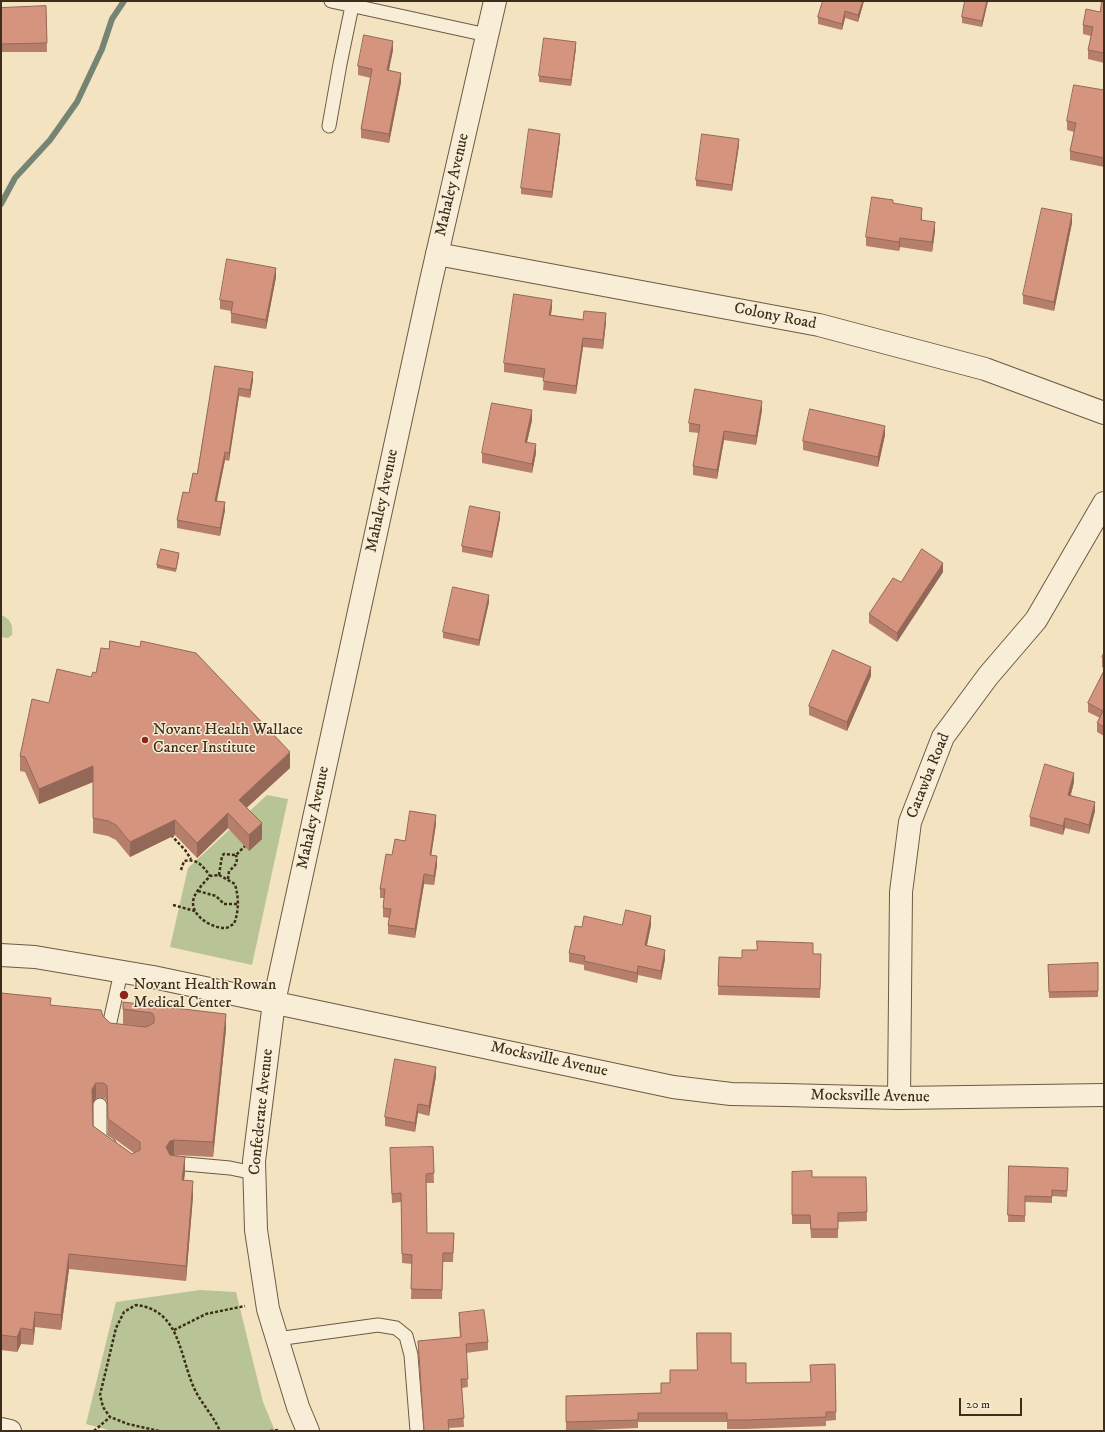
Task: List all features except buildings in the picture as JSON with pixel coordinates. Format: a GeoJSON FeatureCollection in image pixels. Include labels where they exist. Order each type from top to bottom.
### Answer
{"type":"FeatureCollection","features":[{"type":"Feature","properties":{"kind":"street","name":"Mahaley Avenue"},"geometry":{"type":"LineString","coordinates":[[274,1002],[437,254],[495,1]]}},
{"type":"Feature","properties":{"kind":"street","name":"Colony Road"},"geometry":{"type":"LineString","coordinates":[[437,254],[819,325],[985,369],[1104,413]]}},
{"type":"Feature","properties":{"kind":"street","name":"Catawba Road"},"geometry":{"type":"LineString","coordinates":[[899,1098],[901,892],[910,822],[942,737],[988,676],[1036,620],[1104,503]]}},
{"type":"Feature","properties":{"kind":"street","name":"Mocksville Avenue"},"geometry":{"type":"LineString","coordinates":[[1,955],[35,956],[274,1002],[673,1087],[731,1094],[899,1098],[1104,1095]]}},
{"type":"Feature","properties":{"kind":"street","name":"Confederate Avenue"},"geometry":{"type":"LineString","coordinates":[[274,1002],[254,1161],[256,1230],[268,1309],[298,1407],[308,1431]]}},
{"type":"Feature","properties":{"kind":"street"},"geometry":{"type":"LineString","coordinates":[[1,1429],[10,1431]]}},
{"type":"Feature","properties":{"kind":"lane"},"geometry":{"type":"LineString","coordinates":[[331,1],[487,35]]}},
{"type":"Feature","properties":{"kind":"lane"},"geometry":{"type":"LineString","coordinates":[[329,126],[352,6]]}},
{"type":"Feature","properties":{"kind":"lane"},"geometry":{"type":"LineString","coordinates":[[121,972],[109,1026],[111,1036],[133,1033]]}},
{"type":"Feature","properties":{"kind":"lane"},"geometry":{"type":"LineString","coordinates":[[100,1105],[100,1138],[122,1153]]}},
{"type":"Feature","properties":{"kind":"lane"},"geometry":{"type":"LineString","coordinates":[[174,1163],[230,1168],[254,1173]]}},
{"type":"Feature","properties":{"kind":"lane"},"geometry":{"type":"LineString","coordinates":[[278,1339],[378,1325],[396,1328],[406,1336],[411,1355],[417,1431]]}},
{"type":"Feature","properties":{"kind":"path"},"geometry":{"type":"LineString","coordinates":[[166,830],[185,850],[191,859],[203,864],[210,876]]}},
{"type":"Feature","properties":{"kind":"path"},"geometry":{"type":"LineString","coordinates":[[219,875],[222,856],[224,854],[236,855],[245,846]]}},
{"type":"Feature","properties":{"kind":"path"},"geometry":{"type":"LineString","coordinates":[[228,879],[229,870],[236,865],[238,861],[236,855]]}},
{"type":"Feature","properties":{"kind":"path"},"geometry":{"type":"LineString","coordinates":[[181,870],[184,861],[191,859]]}},
{"type":"Feature","properties":{"kind":"path"},"geometry":{"type":"LineString","coordinates":[[219,875],[235,884],[238,914],[234,924],[226,928],[212,925],[203,920],[196,911],[193,902],[198,891],[210,876],[219,875]]}},
{"type":"Feature","properties":{"kind":"path"},"geometry":{"type":"LineString","coordinates":[[198,891],[216,896],[224,904],[238,904]]}},
{"type":"Feature","properties":{"kind":"path"},"geometry":{"type":"LineString","coordinates":[[173,905],[196,911]]}},
{"type":"Feature","properties":{"kind":"path"},"geometry":{"type":"LineString","coordinates":[[159,1431],[128,1424],[110,1417],[103,1408],[100,1395],[116,1328],[124,1312],[136,1304],[148,1306],[162,1314],[174,1330],[186,1370],[196,1392],[217,1423],[220,1431]]}},
{"type":"Feature","properties":{"kind":"path"},"geometry":{"type":"LineString","coordinates":[[174,1330],[206,1314],[245,1306]]}},
{"type":"Feature","properties":{"kind":"path"},"geometry":{"type":"LineString","coordinates":[[94,1431],[110,1417]]}},
{"type":"Feature","properties":{"kind":"path"},"geometry":{"type":"LineString","coordinates":[[270,1431],[278,1430]]}},
{"type":"Feature","properties":{"kind":"green space"},"geometry":{"type":"Polygon","coordinates":[[[1,615],[7,618],[12,625],[12,635],[8,638],[1,637],[1,615]]]}},
{"type":"Feature","properties":{"kind":"green space"},"geometry":{"type":"Polygon","coordinates":[[[267,795],[288,799],[252,965],[170,947],[188,868],[267,795]]]}},
{"type":"Feature","properties":{"kind":"green space"},"geometry":{"type":"Polygon","coordinates":[[[200,1290],[236,1292],[263,1402],[275,1431],[112,1431],[86,1424],[116,1302],[200,1290]]]}},
{"type":"Feature","properties":{"kind":"waterway"},"geometry":{"type":"LineString","coordinates":[[1,204],[15,178],[50,140],[77,102],[102,49],[112,19],[124,1]]}},
{"type":"Feature","properties":{"kind":"place","name":"Novant Health Wallace Cancer Institute"},"geometry":{"type":"Point","coordinates":[145,740]}},
{"type":"Feature","properties":{"kind":"place","name":"Novant Health Rowan Medical Center"},"geometry":{"type":"Point","coordinates":[124,995]}}]}
